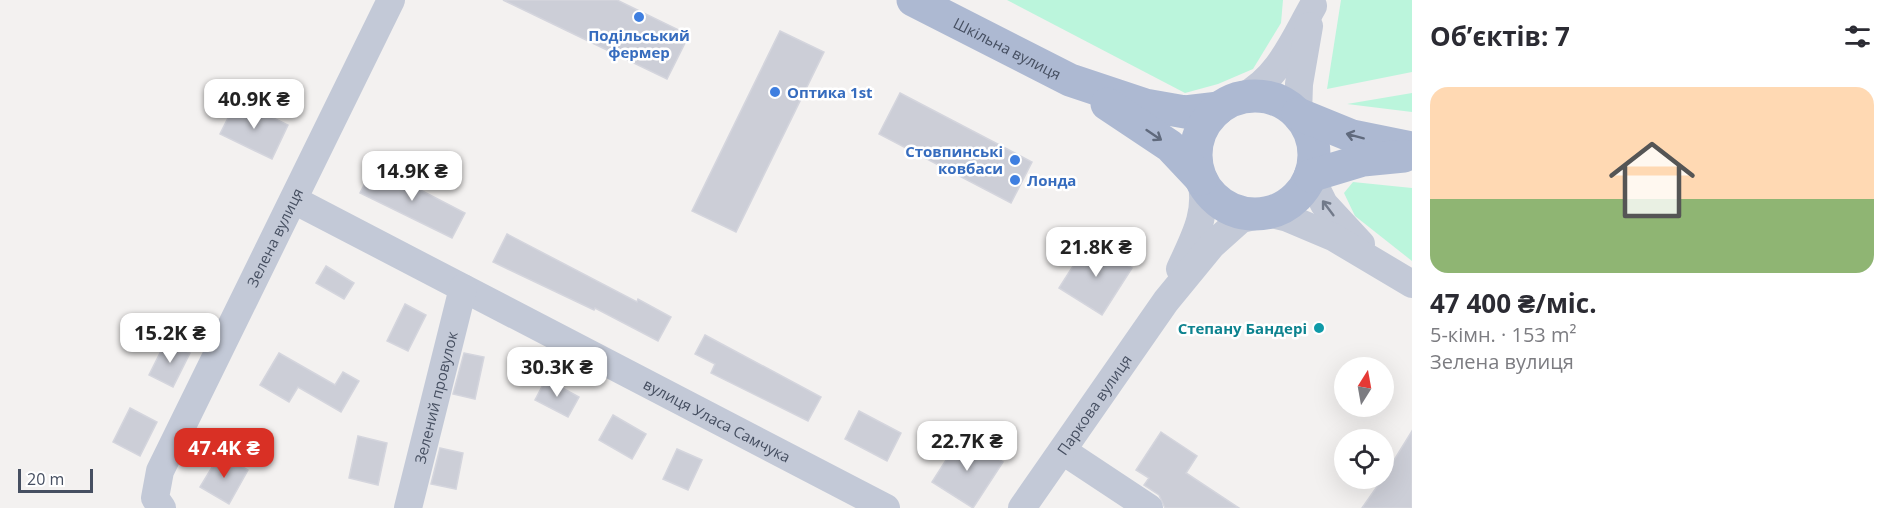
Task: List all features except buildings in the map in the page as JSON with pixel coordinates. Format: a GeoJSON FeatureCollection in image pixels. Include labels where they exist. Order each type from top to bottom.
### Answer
{"type":"FeatureCollection","features":[{"type":"Feature","properties":{"kind":"main road","name":"Шкільна вулиця"},"geometry":{"type":"LineString","coordinates":[[913,0],[1070,80],[1170,146],[1201,179]]}},
{"type":"Feature","properties":{"kind":"main road","name":"Шкільна вулиця"},"geometry":{"type":"LineString","coordinates":[[1070,80],[1145,105],[1185,112],[1231,102]]}},
{"type":"Feature","properties":{"kind":"main road"},"geometry":{"type":"LineString","coordinates":[[1298,114],[1311,134],[1314,146],[1310,176],[1301,192],[1291,201],[1267,213],[1245,213],[1223,205],[1201,179],[1196,154],[1197,140],[1209,117],[1231,102],[1267,97],[1278,100],[1298,114],[1353,136],[1412,148]]}},
{"type":"Feature","properties":{"kind":"main road"},"geometry":{"type":"LineString","coordinates":[[1310,176],[1363,160],[1412,156]]}},
{"type":"Feature","properties":{"kind":"street","name":"Зелена вулиця"},"geometry":{"type":"LineString","coordinates":[[162,508],[155,498],[160,471],[391,0]]}},
{"type":"Feature","properties":{"kind":"street"},"geometry":{"type":"LineString","coordinates":[[1231,102],[1261,87],[1277,69],[1314,3]]}},
{"type":"Feature","properties":{"kind":"street"},"geometry":{"type":"LineString","coordinates":[[1298,114],[1299,84],[1314,3]]}},
{"type":"Feature","properties":{"kind":"street"},"geometry":{"type":"LineString","coordinates":[[1310,176],[1324,204],[1382,264]]}},
{"type":"Feature","properties":{"kind":"street","name":"Паркова вулиця"},"geometry":{"type":"LineString","coordinates":[[1166,301],[1201,218],[1205,199],[1201,179]]}},
{"type":"Feature","properties":{"kind":"street","name":"вулиця Уласа Самчука"},"geometry":{"type":"LineString","coordinates":[[294,200],[886,508]]}},
{"type":"Feature","properties":{"kind":"street"},"geometry":{"type":"LineString","coordinates":[[1267,213],[1288,218],[1333,237],[1382,264],[1412,284]]}},
{"type":"Feature","properties":{"kind":"street","name":"Паркова вулиця"},"geometry":{"type":"LineString","coordinates":[[1022,508],[1166,301],[1227,230],[1241,219],[1267,213]]}},
{"type":"Feature","properties":{"kind":"street","name":"Зелений провулок"},"geometry":{"type":"LineString","coordinates":[[408,508],[462,288]]}},
{"type":"Feature","properties":{"kind":"street"},"geometry":{"type":"LineString","coordinates":[[1063,451],[1149,508]]}},
{"type":"Feature","properties":{"kind":"green space"},"geometry":{"type":"Polygon","coordinates":[[[1007,0],[1283,0],[1281,23],[1253,69],[1218,84],[1185,93],[1007,0]]]}},
{"type":"Feature","properties":{"kind":"green space"},"geometry":{"type":"Polygon","coordinates":[[[1341,0],[1412,0],[1412,72],[1327,89],[1341,0]]]}},
{"type":"Feature","properties":{"kind":"green space"},"geometry":{"type":"Polygon","coordinates":[[[1412,93],[1412,112],[1347,104],[1412,93]]]}},
{"type":"Feature","properties":{"kind":"green space"},"geometry":{"type":"Polygon","coordinates":[[[1353,182],[1412,188],[1412,261],[1355,216],[1344,193],[1353,182]]]}},
{"type":"Feature","properties":{"kind":"place","name":"Подільський фермер"},"geometry":{"type":"Point","coordinates":[639,17]}},
{"type":"Feature","properties":{"kind":"place","name":"Оптика 1st"},"geometry":{"type":"Point","coordinates":[775,92]}},
{"type":"Feature","properties":{"kind":"place","name":"Стовпинські ковбаси"},"geometry":{"type":"Point","coordinates":[1015,160]}},
{"type":"Feature","properties":{"kind":"place","name":"Лонда"},"geometry":{"type":"Point","coordinates":[1015,180]}},
{"type":"Feature","properties":{"kind":"place","name":"Степану Бандері"},"geometry":{"type":"Point","coordinates":[1319,328]}}]}
